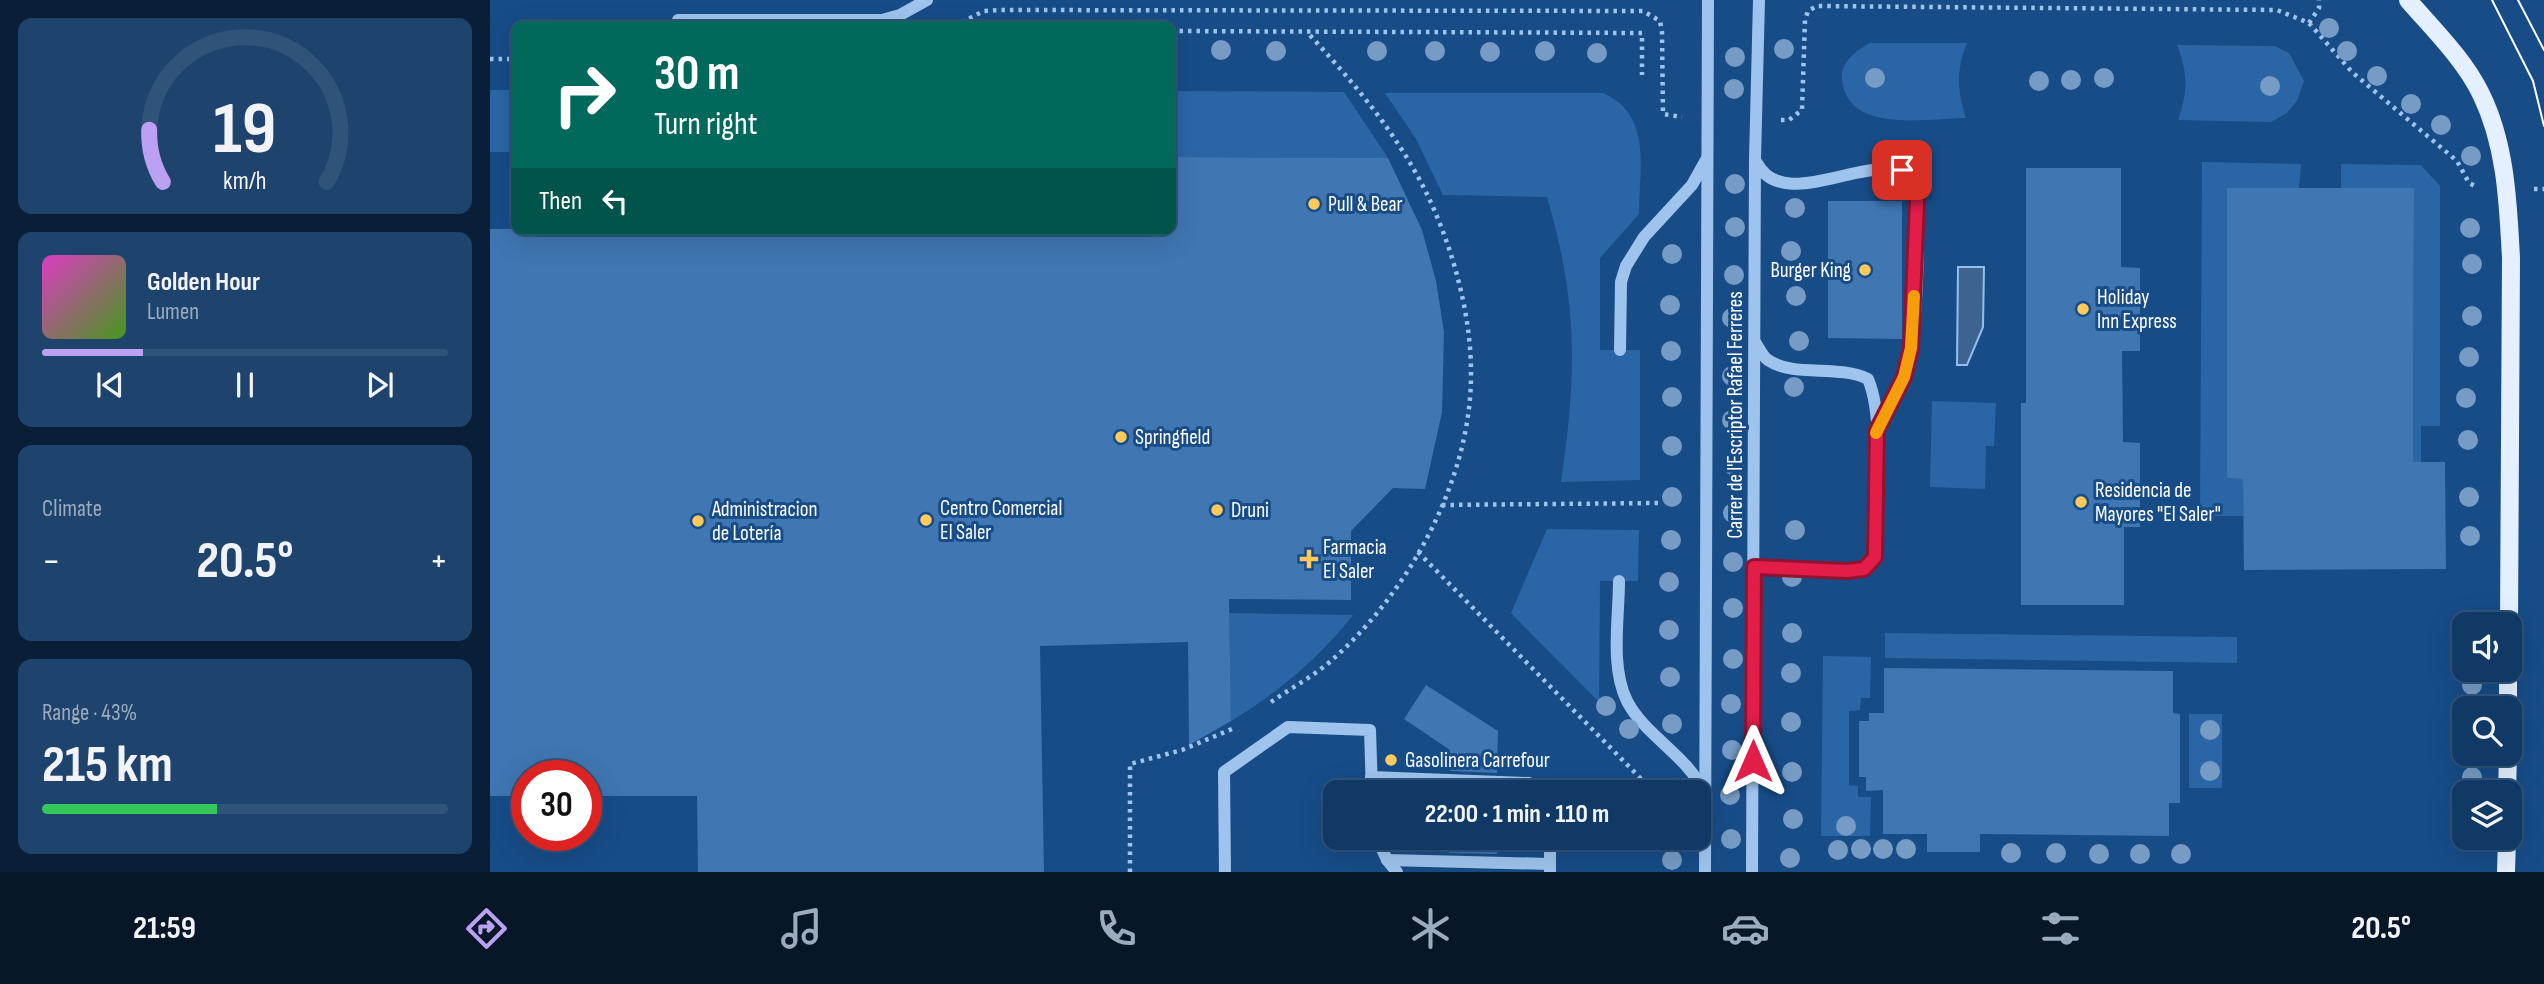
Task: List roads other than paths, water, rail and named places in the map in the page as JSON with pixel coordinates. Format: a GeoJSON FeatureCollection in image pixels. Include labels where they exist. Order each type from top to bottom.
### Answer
{"type":"FeatureCollection","features":[{"type":"Feature","properties":{"kind":"main road"},"geometry":{"type":"LineString","coordinates":[[2408,0],[2454,54],[2480,93],[2498,138],[2508,208],[2511,258],[2509,612]]}},
{"type":"Feature","properties":{"kind":"main road"},"geometry":{"type":"LineString","coordinates":[[2506,872],[2507,850]]}},
{"type":"Feature","properties":{"kind":"street"},"geometry":{"type":"LineString","coordinates":[[678,20],[882,20],[900,15],[927,0]]}},
{"type":"Feature","properties":{"kind":"street","name":"Carrer de l'Escriptor Rafael Ferreres"},"geometry":{"type":"LineString","coordinates":[[1706,780],[1706,160],[1709,0]]}},
{"type":"Feature","properties":{"kind":"street","name":"Carrer de l'Escriptor Rafael Ferreres"},"geometry":{"type":"LineString","coordinates":[[1752,872],[1755,159],[1759,0]]}},
{"type":"Feature","properties":{"kind":"street"},"geometry":{"type":"LineString","coordinates":[[1755,159],[1763,176],[1786,184],[1816,182],[1871,169],[1902,170],[1915,182],[1916,250],[1911,348],[1904,377],[1877,430]]}},
{"type":"Feature","properties":{"kind":"street"},"geometry":{"type":"LineString","coordinates":[[1620,351],[1622,282],[1626,266],[1644,237],[1692,185],[1706,160]]}},
{"type":"Feature","properties":{"kind":"street"},"geometry":{"type":"LineString","coordinates":[[1754,567],[1847,571],[1864,569],[1875,557],[1877,430],[1874,394],[1868,379],[1853,371],[1785,366],[1767,360],[1755,342]]}},
{"type":"Feature","properties":{"kind":"street"},"geometry":{"type":"LineString","coordinates":[[1619,581],[1618,669],[1628,703],[1695,773],[1698,780]]}},
{"type":"Feature","properties":{"kind":"street"},"geometry":{"type":"LineString","coordinates":[[1225,872],[1224,772],[1288,727],[1370,730],[1371,777],[1450,780]]}},
{"type":"Feature","properties":{"kind":"street"},"geometry":{"type":"LineString","coordinates":[[1382,850],[1397,872]]}},
{"type":"Feature","properties":{"kind":"street"},"geometry":{"type":"LineString","coordinates":[[1387,860],[1550,868],[1550,850]]}},
{"type":"Feature","properties":{"kind":"street","name":"Carrer de l'Escriptor Rafael Ferreres"},"geometry":{"type":"LineString","coordinates":[[1705,850],[1705,872]]}},
{"type":"Feature","properties":{"kind":"tram line"},"geometry":{"type":"LineString","coordinates":[[2492,0],[2533,81],[2544,126]]}},
{"type":"Feature","properties":{"kind":"tram line"},"geometry":{"type":"LineString","coordinates":[[2518,0],[2544,50]]}},
{"type":"Feature","properties":{"kind":"place","name":"Pull & Bear"},"geometry":{"type":"Point","coordinates":[1314,204]}},
{"type":"Feature","properties":{"kind":"place","name":"Burger King"},"geometry":{"type":"Point","coordinates":[1865,270]}},
{"type":"Feature","properties":{"kind":"place","name":"Holiday Inn Express"},"geometry":{"type":"Point","coordinates":[2083,309]}},
{"type":"Feature","properties":{"kind":"place","name":"Springfield"},"geometry":{"type":"Point","coordinates":[1121,437]}},
{"type":"Feature","properties":{"kind":"place","name":"Residencia de Mayores \"El Saler\""},"geometry":{"type":"Point","coordinates":[2081,502]}},
{"type":"Feature","properties":{"kind":"place","name":"Druni"},"geometry":{"type":"Point","coordinates":[1217,510]}},
{"type":"Feature","properties":{"kind":"place","name":"Centro Comercial El Saler"},"geometry":{"type":"Point","coordinates":[926,520]}},
{"type":"Feature","properties":{"kind":"place","name":"Administracion de Lotería"},"geometry":{"type":"Point","coordinates":[698,521]}},
{"type":"Feature","properties":{"kind":"place","name":"Farmacia El Saler"},"geometry":{"type":"Point","coordinates":[1309,559]}},
{"type":"Feature","properties":{"kind":"place","name":"Gasolinera Carrefour"},"geometry":{"type":"Point","coordinates":[1391,760]}}]}
